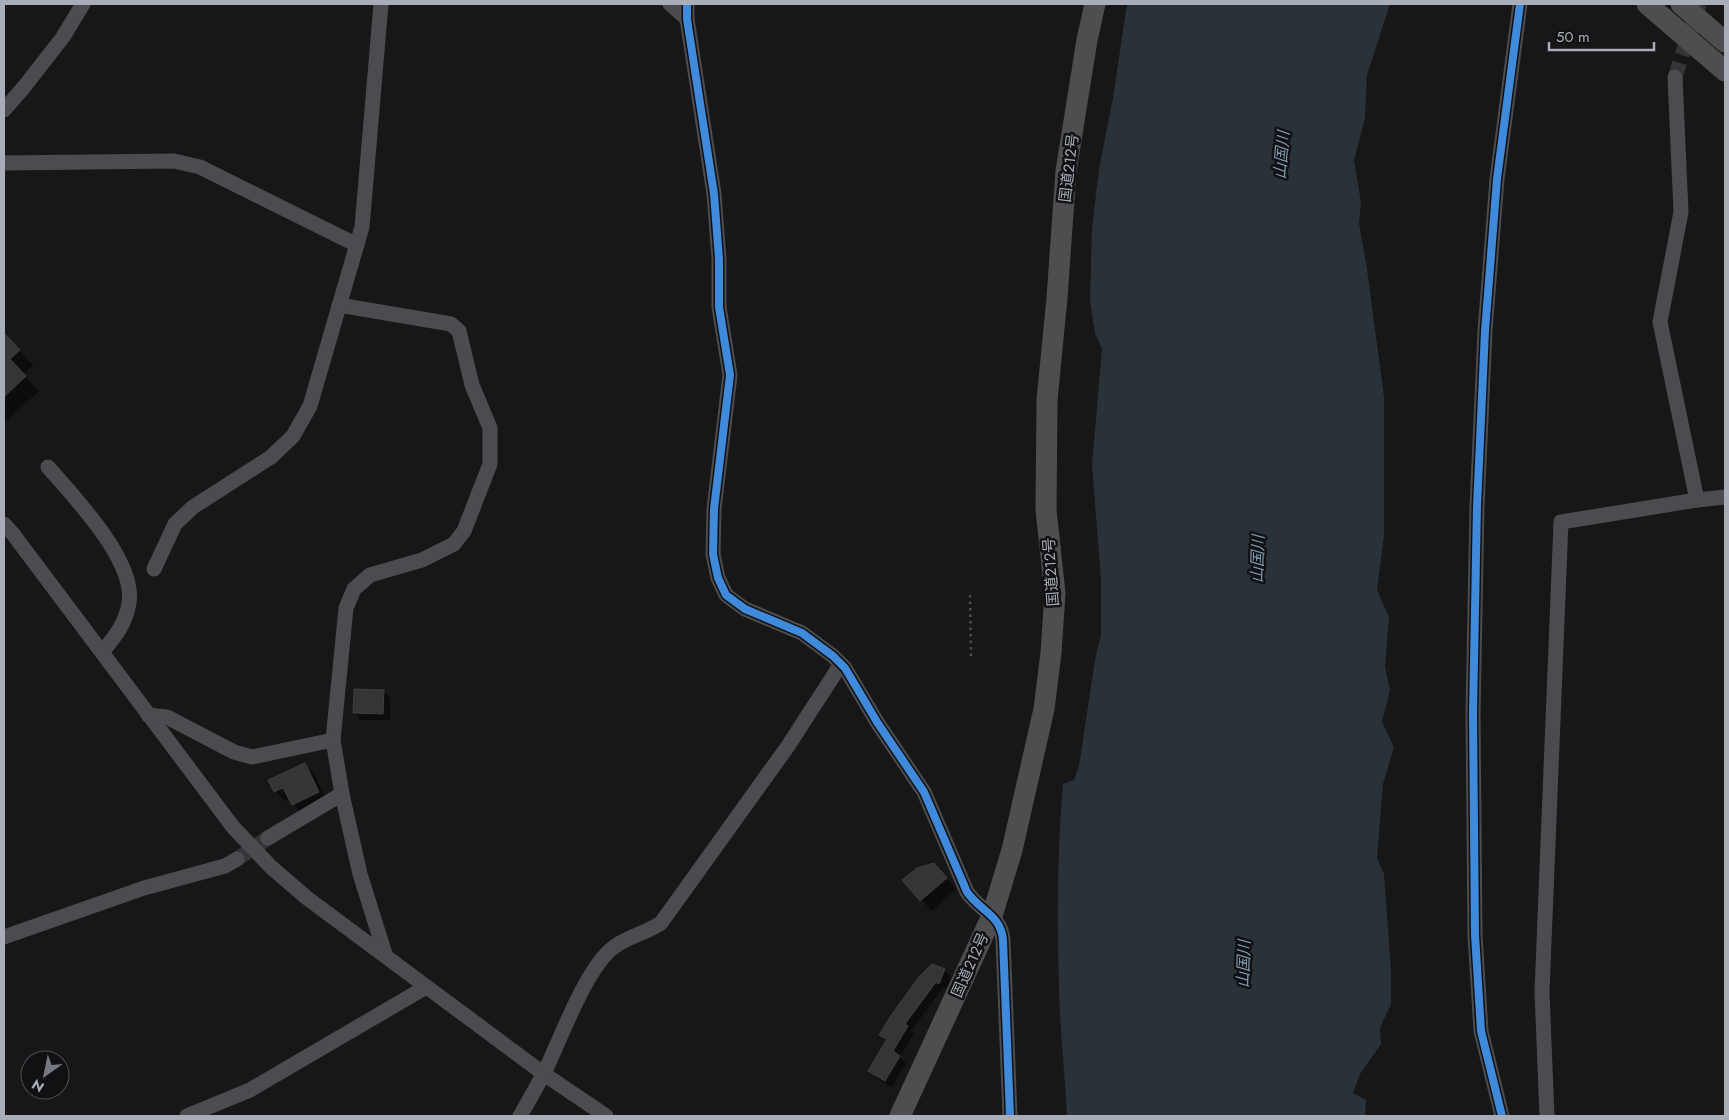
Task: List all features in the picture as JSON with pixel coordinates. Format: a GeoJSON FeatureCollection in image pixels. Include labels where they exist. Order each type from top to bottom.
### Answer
{"type":"FeatureCollection","features":[{"type":"Feature","properties":{"kind":"highway","name":"国道212号"},"geometry":{"type":"LineString","coordinates":[[900,1116],[992,916],[1012,850],[1044,709],[1051,653],[1055,592],[1046,510],[1047,400],[1057,298],[1066,171],[1087,40],[1095,4]]}},
{"type":"Feature","properties":{"kind":"highway"},"geometry":{"type":"LineString","coordinates":[[1647,4],[1725,71]]}},
{"type":"Feature","properties":{"kind":"highway"},"geometry":{"type":"LineString","coordinates":[[1681,4],[1725,42]]}},
{"type":"Feature","properties":{"kind":"street"},"geometry":{"type":"LineString","coordinates":[[4,110],[63,38],[83,4]]}},
{"type":"Feature","properties":{"kind":"street"},"geometry":{"type":"LineString","coordinates":[[154,569],[175,524],[193,507],[271,457],[293,436],[310,406],[362,227],[381,4]]}},
{"type":"Feature","properties":{"kind":"street"},"geometry":{"type":"LineString","coordinates":[[670,4],[687,11],[714,194],[719,259],[719,307],[730,375],[714,509],[713,554],[718,578],[726,595],[745,609],[802,633],[841,664],[924,792],[967,892],[978,906],[992,916],[1000,925],[1002,931],[1010,1116]]}},
{"type":"Feature","properties":{"kind":"street"},"geometry":{"type":"LineString","coordinates":[[1502,1116],[1481,1031],[1475,935],[1473,714],[1477,506],[1485,331],[1497,179],[1520,4]]}},
{"type":"Feature","properties":{"kind":"street"},"geometry":{"type":"LineString","coordinates":[[1676,77],[1681,212],[1660,322],[1697,500]]}},
{"type":"Feature","properties":{"kind":"street"},"geometry":{"type":"LineString","coordinates":[[4,163],[174,161],[200,167],[357,245]]}},
{"type":"Feature","properties":{"kind":"street"},"geometry":{"type":"LineString","coordinates":[[339,305],[451,324],[459,331],[472,385],[490,428],[490,464],[464,531],[454,544],[422,560],[370,575],[354,589],[346,608],[333,740],[342,794],[360,874],[385,954]]}},
{"type":"Feature","properties":{"kind":"street"},"geometry":{"type":"LineString","coordinates":[[48,467],[89,514],[114,549],[127,580],[130,601],[125,618],[116,636],[102,652]]}},
{"type":"Feature","properties":{"kind":"street"},"geometry":{"type":"LineString","coordinates":[[1547,1116],[1542,992],[1561,522],[1725,497]]}},
{"type":"Feature","properties":{"kind":"street"},"geometry":{"type":"LineString","coordinates":[[4,524],[14,534],[233,828],[271,867],[307,898],[385,954],[426,987],[544,1074],[606,1116]]}},
{"type":"Feature","properties":{"kind":"street"},"geometry":{"type":"LineString","coordinates":[[520,1116],[544,1074],[591,974],[613,947],[649,932],[661,923],[788,746],[841,664]]}},
{"type":"Feature","properties":{"kind":"street"},"geometry":{"type":"LineString","coordinates":[[148,715],[167,717],[234,752],[252,757],[333,740]]}},
{"type":"Feature","properties":{"kind":"street"},"geometry":{"type":"LineString","coordinates":[[268,838],[342,794]]}},
{"type":"Feature","properties":{"kind":"street"},"geometry":{"type":"LineString","coordinates":[[4,937],[144,888],[225,866],[237,859]]}},
{"type":"Feature","properties":{"kind":"street"},"geometry":{"type":"LineString","coordinates":[[187,1116],[250,1090],[426,987]]}},
{"type":"Feature","properties":{"kind":"path"},"geometry":{"type":"LineString","coordinates":[[970,595],[971,658]]}},
{"type":"Feature","properties":{"kind":"water","name":"山国川"},"geometry":{"type":"Polygon","coordinates":[[[1127,4],[1390,4],[1367,75],[1365,118],[1354,160],[1361,202],[1359,223],[1384,397],[1384,536],[1377,590],[1389,617],[1385,667],[1390,690],[1382,722],[1394,747],[1383,784],[1377,858],[1384,874],[1391,970],[1391,1004],[1380,1028],[1381,1044],[1360,1074],[1353,1093],[1366,1100],[1365,1116],[1067,1116],[1058,964],[1061,810],[1063,784],[1074,780],[1079,766],[1095,660],[1101,634],[1101,579],[1092,465],[1102,348],[1095,334],[1090,300],[1092,229],[1099,169],[1113,98],[1127,4]]]}},
{"type":"Feature","properties":{"kind":"building"},"geometry":{"type":"Polygon","coordinates":[[[4,333],[20,350],[10,359],[26,376],[4,397],[4,333]]]}},
{"type":"Feature","properties":{"kind":"building"},"geometry":{"type":"Polygon","coordinates":[[[354,689],[384,690],[383,714],[353,713],[354,689]]]}},
{"type":"Feature","properties":{"kind":"building"},"geometry":{"type":"Polygon","coordinates":[[[305,763],[319,792],[292,805],[283,788],[274,792],[268,780],[305,763]]]}},
{"type":"Feature","properties":{"kind":"building"},"geometry":{"type":"Polygon","coordinates":[[[934,863],[947,878],[920,901],[902,880],[917,868],[934,863]]]}},
{"type":"Feature","properties":{"kind":"building"},"geometry":{"type":"Polygon","coordinates":[[[932,964],[945,969],[939,984],[936,982],[905,1024],[908,1026],[893,1051],[900,1056],[885,1081],[868,1071],[887,1039],[879,1035],[919,977],[932,964]]]}},
{"type":"Feature","properties":{"kind":"tunnel"},"geometry":{"type":"LineString","coordinates":[[1675,77],[1699,4]]}},
{"type":"Feature","properties":{"kind":"tunnel"},"geometry":{"type":"LineString","coordinates":[[237,859],[268,838]]}},
{"type":"Feature","properties":{"kind":"cycle path"},"geometry":{"type":"LineString","coordinates":[[687,4],[687,19],[714,194],[719,259],[719,307],[730,375],[714,509],[713,554],[718,578],[726,595],[745,609],[802,633],[833,656],[845,668],[877,722],[924,792],[967,892],[998,925],[1003,940],[1010,1116]]}},
{"type":"Feature","properties":{"kind":"cycle path"},"geometry":{"type":"LineString","coordinates":[[1502,1116],[1481,1031],[1475,935],[1473,714],[1477,506],[1485,331],[1497,179],[1520,4]]}}]}
